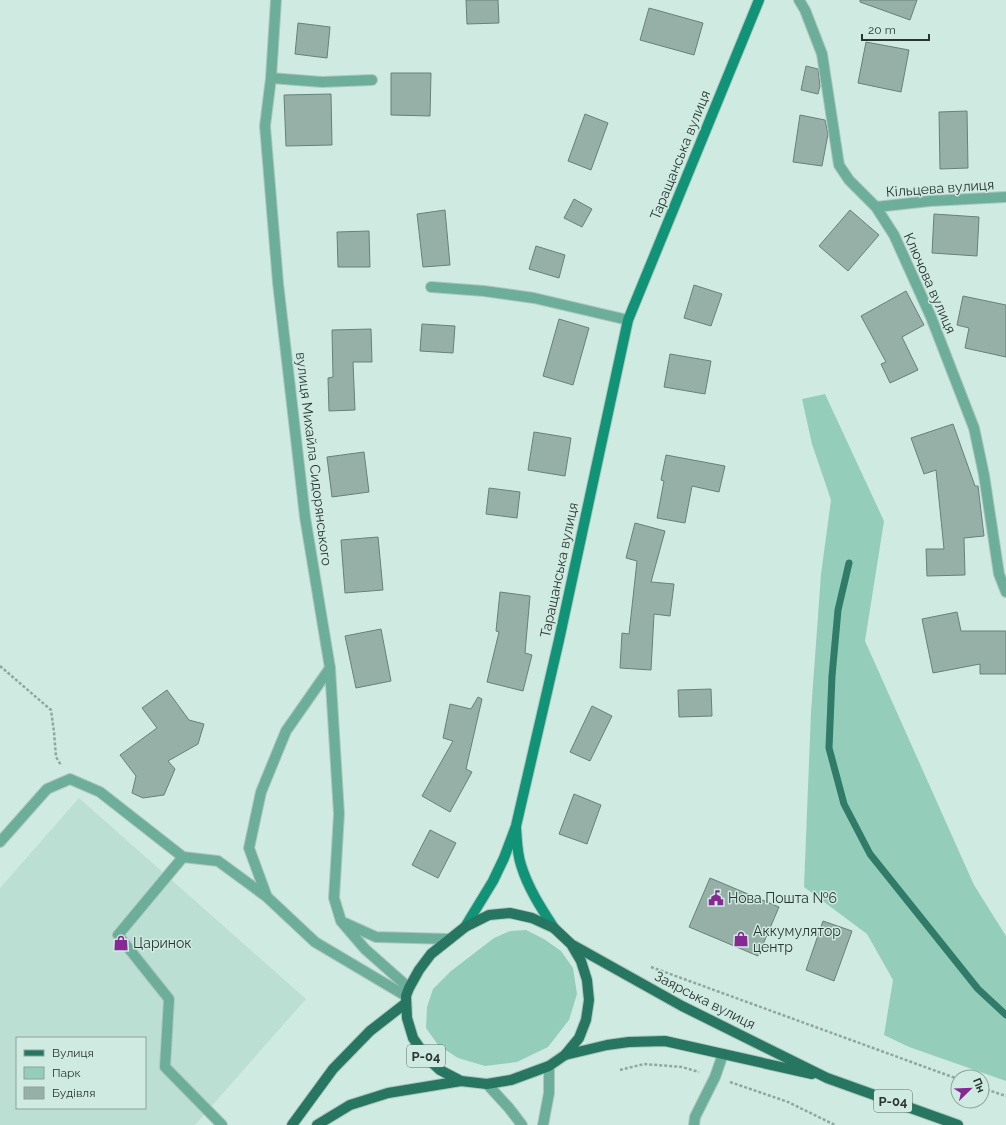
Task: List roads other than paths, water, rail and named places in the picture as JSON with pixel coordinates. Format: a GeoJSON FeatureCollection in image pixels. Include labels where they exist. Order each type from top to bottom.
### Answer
{"type":"FeatureCollection","features":[{"type":"Feature","properties":{"kind":"main road","name":"Таращанська вулиця"},"geometry":{"type":"LineString","coordinates":[[464,927],[493,881],[504,858],[516,826],[559,640],[628,320],[759,0]]}},
{"type":"Feature","properties":{"kind":"main road","name":"Таращанська вулиця"},"geometry":{"type":"LineString","coordinates":[[516,826],[520,864],[538,903],[554,928]]}},
{"type":"Feature","properties":{"kind":"main road","name":"Р-04"},"geometry":{"type":"LineString","coordinates":[[292,1125],[333,1069],[370,1030],[407,996],[419,970],[431,954],[464,927],[489,915],[510,913],[532,918],[554,928],[571,944],[581,961],[587,980],[589,1000],[586,1020],[579,1038],[565,1055],[550,1066],[512,1080],[487,1084],[461,1081],[388,1093],[350,1105],[317,1125]]}},
{"type":"Feature","properties":{"kind":"main road","name":"Заярська вулиця"},"geometry":{"type":"LineString","coordinates":[[571,944],[682,1006],[827,1078],[958,1125]]}},
{"type":"Feature","properties":{"kind":"main road","name":"Р-04"},"geometry":{"type":"LineString","coordinates":[[407,996],[407,1018],[413,1038],[426,1056],[440,1070],[461,1081]]}},
{"type":"Feature","properties":{"kind":"main road","name":"Заярська вулиця"},"geometry":{"type":"LineString","coordinates":[[565,1055],[607,1045],[629,1042],[664,1041],[827,1078]]}},
{"type":"Feature","properties":{"kind":"street","name":"вулиця Михайла Сидорянського"},"geometry":{"type":"LineString","coordinates":[[276,0],[271,78],[265,126],[278,283],[305,517],[330,668],[339,814],[334,898],[341,921]]}},
{"type":"Feature","properties":{"kind":"street","name":"Ключова вулиця"},"geometry":{"type":"LineString","coordinates":[[799,0],[805,10],[822,54],[839,165],[849,180],[876,207],[894,235],[931,317],[974,428],[984,475],[999,574],[1006,592]]}},
{"type":"Feature","properties":{"kind":"street"},"geometry":{"type":"LineString","coordinates":[[271,78],[322,82],[372,80]]}},
{"type":"Feature","properties":{"kind":"street","name":"Кільцева вулиця"},"geometry":{"type":"LineString","coordinates":[[876,207],[930,201],[1006,197]]}},
{"type":"Feature","properties":{"kind":"street"},"geometry":{"type":"LineString","coordinates":[[431,287],[484,291],[534,298],[628,320]]}},
{"type":"Feature","properties":{"kind":"street"},"geometry":{"type":"LineString","coordinates":[[267,897],[249,848],[261,792],[286,731],[330,668]]}},
{"type":"Feature","properties":{"kind":"street"},"geometry":{"type":"LineString","coordinates":[[0,842],[47,789],[70,779],[100,792],[183,857],[218,861],[267,897],[315,942],[407,996]]}},
{"type":"Feature","properties":{"kind":"street"},"geometry":{"type":"LineString","coordinates":[[183,857],[118,934],[169,998],[165,1066],[222,1125]]}},
{"type":"Feature","properties":{"kind":"street"},"geometry":{"type":"LineString","coordinates":[[341,921],[407,996]]}},
{"type":"Feature","properties":{"kind":"street"},"geometry":{"type":"LineString","coordinates":[[341,921],[376,937],[450,939]]}},
{"type":"Feature","properties":{"kind":"street"},"geometry":{"type":"LineString","coordinates":[[694,1125],[695,1118],[715,1077],[723,1054]]}},
{"type":"Feature","properties":{"kind":"street"},"geometry":{"type":"LineString","coordinates":[[543,1125],[549,1093],[550,1066]]}},
{"type":"Feature","properties":{"kind":"street"},"geometry":{"type":"LineString","coordinates":[[487,1084],[522,1125]]}},
{"type":"Feature","properties":{"kind":"waterway"},"geometry":{"type":"LineString","coordinates":[[849,563],[838,610],[832,676],[829,748],[844,804],[870,854],[978,989],[1006,1015]]}},
{"type":"Feature","properties":{"kind":"place","name":"Нова Пошта №6"},"geometry":{"type":"Point","coordinates":[716,898]}},
{"type":"Feature","properties":{"kind":"place","name":"Аккумулятор центр"},"geometry":{"type":"Point","coordinates":[741,939]}},
{"type":"Feature","properties":{"kind":"place","name":"Царинок"},"geometry":{"type":"Point","coordinates":[121,943]}}]}
